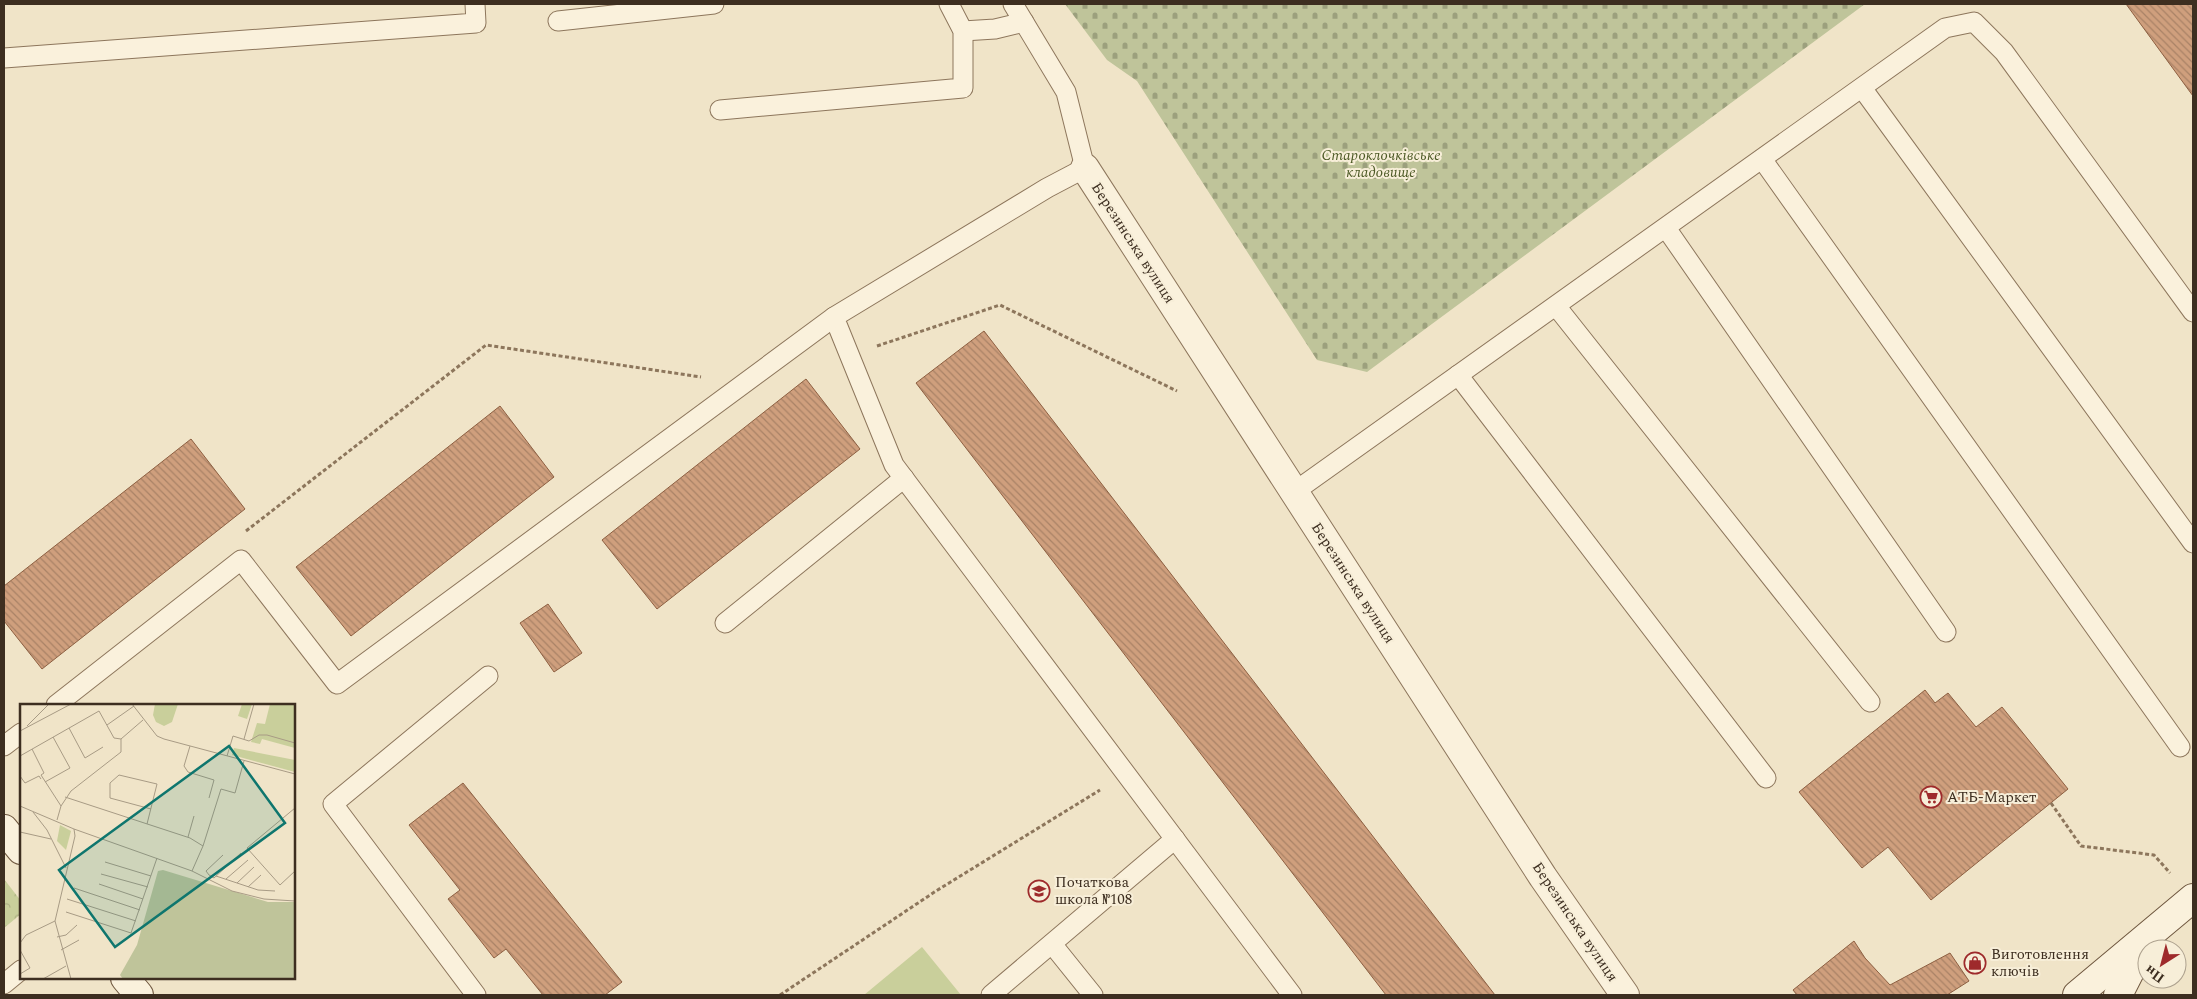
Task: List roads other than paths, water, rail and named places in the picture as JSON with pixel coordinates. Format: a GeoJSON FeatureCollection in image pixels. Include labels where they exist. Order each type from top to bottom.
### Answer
{"type":"FeatureCollection","features":[{"type":"Feature","properties":{"kind":"street","name":"Березинська вулиця"},"geometry":{"type":"LineString","coordinates":[[1085,168],[1543,877],[1625,995]]}},
{"type":"Feature","properties":{"kind":"street"},"geometry":{"type":"LineString","coordinates":[[4,829],[20,849]]}},
{"type":"Feature","properties":{"kind":"street"},"geometry":{"type":"LineString","coordinates":[[2077,995],[2193,898]]}},
{"type":"Feature","properties":{"kind":"street"},"geometry":{"type":"LineString","coordinates":[[2118,995],[2149,936]]}},
{"type":"Feature","properties":{"kind":"street"},"geometry":{"type":"LineString","coordinates":[[126,979],[139,995]]}},
{"type":"Feature","properties":{"kind":"lane"},"geometry":{"type":"LineString","coordinates":[[4,58],[476,23],[475,4]]}},
{"type":"Feature","properties":{"kind":"lane"},"geometry":{"type":"LineString","coordinates":[[558,21],[714,4]]}},
{"type":"Feature","properties":{"kind":"lane"},"geometry":{"type":"LineString","coordinates":[[720,110],[963,88],[963,31],[949,4]]}},
{"type":"Feature","properties":{"kind":"lane"},"geometry":{"type":"LineString","coordinates":[[57,704],[241,560],[336,684],[834,317],[1047,188],[1085,168],[1066,92],[1013,4]]}},
{"type":"Feature","properties":{"kind":"lane"},"geometry":{"type":"LineString","coordinates":[[963,31],[995,29],[1024,22]]}},
{"type":"Feature","properties":{"kind":"lane"},"geometry":{"type":"LineString","coordinates":[[1294,492],[1945,28],[1974,22],[2004,52],[2193,312]]}},
{"type":"Feature","properties":{"kind":"lane"},"geometry":{"type":"LineString","coordinates":[[1862,88],[2193,543]]}},
{"type":"Feature","properties":{"kind":"lane"},"geometry":{"type":"LineString","coordinates":[[1762,159],[2180,747]]}},
{"type":"Feature","properties":{"kind":"lane"},"geometry":{"type":"LineString","coordinates":[[1666,228],[1946,632]]}},
{"type":"Feature","properties":{"kind":"lane"},"geometry":{"type":"LineString","coordinates":[[1556,306],[1870,702]]}},
{"type":"Feature","properties":{"kind":"lane"},"geometry":{"type":"LineString","coordinates":[[834,317],[894,465],[1292,995]]}},
{"type":"Feature","properties":{"kind":"lane"},"geometry":{"type":"LineString","coordinates":[[1458,375],[1766,778]]}},
{"type":"Feature","properties":{"kind":"lane"},"geometry":{"type":"LineString","coordinates":[[725,623],[904,478]]}},
{"type":"Feature","properties":{"kind":"lane"},"geometry":{"type":"LineString","coordinates":[[476,995],[333,804],[488,676]]}},
{"type":"Feature","properties":{"kind":"lane"},"geometry":{"type":"LineString","coordinates":[[4,746],[20,734]]}},
{"type":"Feature","properties":{"kind":"lane"},"geometry":{"type":"LineString","coordinates":[[991,995],[1175,839]]}},
{"type":"Feature","properties":{"kind":"lane"},"geometry":{"type":"LineString","coordinates":[[1052,944],[1093,995]]}},
{"type":"Feature","properties":{"kind":"lane"},"geometry":{"type":"LineString","coordinates":[[4,984],[20,971]]}},
{"type":"Feature","properties":{"kind":"place","name":"АТБ-Маркет"},"geometry":{"type":"Point","coordinates":[1931,797]}},
{"type":"Feature","properties":{"kind":"place","name":"Початкова школа №108"},"geometry":{"type":"Point","coordinates":[1039,891]}},
{"type":"Feature","properties":{"kind":"place","name":"Виготовлення ключів"},"geometry":{"type":"Point","coordinates":[1975,963]}},
{"type":"Feature","properties":{"kind":"park label","name":"Староклочківське кладовище"},"geometry":{"type":"Point","coordinates":[1381,164]}}]}
